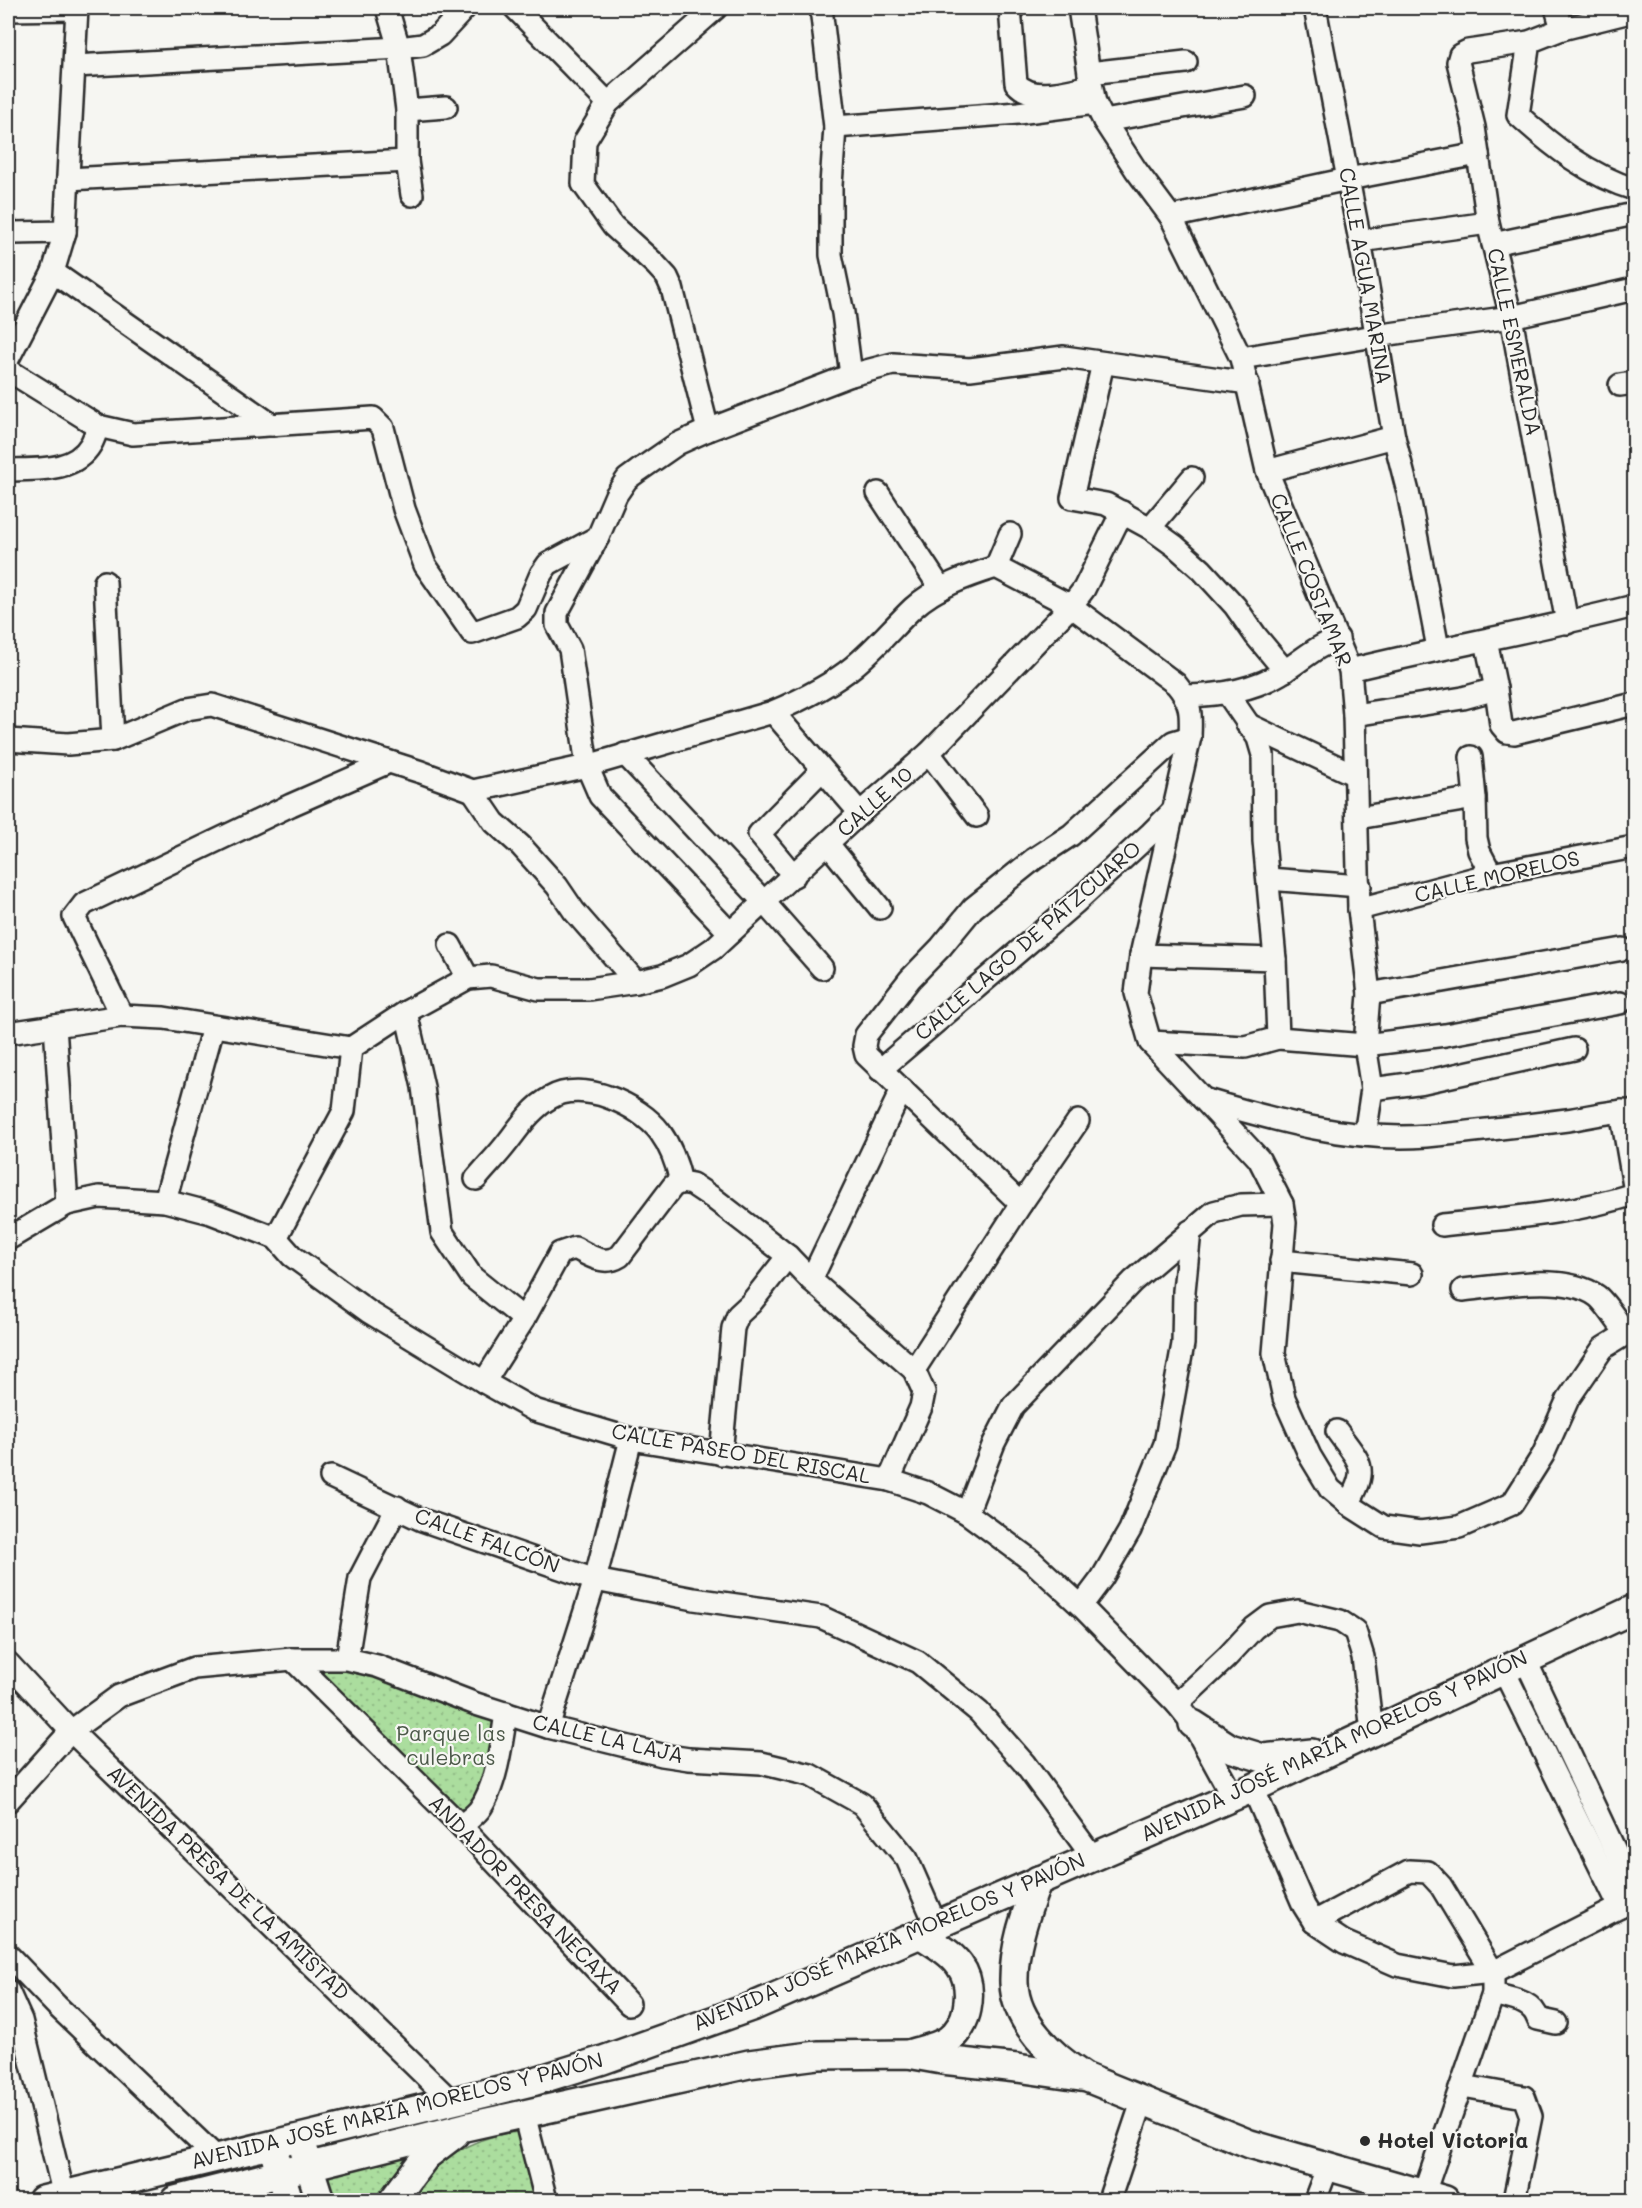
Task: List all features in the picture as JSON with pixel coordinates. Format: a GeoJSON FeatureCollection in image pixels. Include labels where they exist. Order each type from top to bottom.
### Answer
{"type":"FeatureCollection","features":[{"type":"Feature","properties":{"kind":"main road","name":"AVENIDA JOSÉ MARÍA MORELOS Y PAVÓN"},"geometry":{"type":"LineString","coordinates":[[57,2198],[450,2100],[532,2082],[603,2060],[754,2006],[1092,1856],[1243,1792],[1635,1609]]}},
{"type":"Feature","properties":{"kind":"main road"},"geometry":{"type":"LineString","coordinates":[[1185,1714],[1230,1748],[1263,1758],[1331,1752]]}},
{"type":"Feature","properties":{"kind":"main road"},"geometry":{"type":"LineString","coordinates":[[1038,1880],[1021,1926],[1014,1985],[1021,2010],[1039,2039],[1062,2062],[1087,2078],[1142,2102],[1250,2144],[1435,2197]]}},
{"type":"Feature","properties":{"kind":"main road"},"geometry":{"type":"LineString","coordinates":[[908,2054],[948,2040],[965,2020],[970,1995],[966,1973],[928,1929]]}},
{"type":"Feature","properties":{"kind":"main road"},"geometry":{"type":"LineString","coordinates":[[175,2200],[465,2127],[749,2064],[818,2055],[908,2054],[942,2061],[1087,2078]]}},
{"type":"Feature","properties":{"kind":"main road"},"geometry":{"type":"LineString","coordinates":[[393,2200],[426,2156],[465,2127]]}},
{"type":"Feature","properties":{"kind":"main road"},"geometry":{"type":"LineString","coordinates":[[300,2139],[320,2200]]}},
{"type":"Feature","properties":{"kind":"main road"},"geometry":{"type":"LineString","coordinates":[[272,2146],[289,2200]]}},
{"type":"Feature","properties":{"kind":"street"},"geometry":{"type":"LineString","coordinates":[[8,10],[77,8],[65,232],[53,272],[8,359]]}},
{"type":"Feature","properties":{"kind":"street"},"geometry":{"type":"LineString","coordinates":[[387,8],[399,48],[407,110],[407,161],[412,195]]}},
{"type":"Feature","properties":{"kind":"street"},"geometry":{"type":"LineString","coordinates":[[75,66],[423,45],[440,35],[465,8]]}},
{"type":"Feature","properties":{"kind":"street"},"geometry":{"type":"LineString","coordinates":[[708,430],[672,288],[667,277],[613,226],[583,184],[585,141],[608,103],[716,8]]}},
{"type":"Feature","properties":{"kind":"street"},"geometry":{"type":"LineString","coordinates":[[821,8],[835,127],[831,185],[831,255],[843,314],[851,375]]}},
{"type":"Feature","properties":{"kind":"street"},"geometry":{"type":"LineString","coordinates":[[1010,8],[1016,83],[1022,90],[1040,94],[1095,96],[1245,96]]}},
{"type":"Feature","properties":{"kind":"street","name":"CALLE COSTAMAR"},"geometry":{"type":"LineString","coordinates":[[1079,8],[1095,96],[1136,170],[1171,217],[1241,358],[1267,471],[1350,670],[1358,818],[1359,909],[1369,994],[1365,1045],[1372,1089],[1365,1135]]}},
{"type":"Feature","properties":{"kind":"street","name":"CALLE AGUA MARINA"},"geometry":{"type":"LineString","coordinates":[[1315,8],[1360,241],[1394,437],[1438,648]]}},
{"type":"Feature","properties":{"kind":"street"},"geometry":{"type":"LineString","coordinates":[[1556,8],[1562,29]]}},
{"type":"Feature","properties":{"kind":"street"},"geometry":{"type":"LineString","coordinates":[[521,9],[608,103]]}},
{"type":"Feature","properties":{"kind":"street"},"geometry":{"type":"LineString","coordinates":[[1635,11],[1562,29],[1529,42],[1518,115],[1571,159],[1620,185],[1635,189]]}},
{"type":"Feature","properties":{"kind":"street","name":"CALLE ESMERALDA"},"geometry":{"type":"LineString","coordinates":[[1529,42],[1468,51],[1460,55],[1458,62],[1474,127],[1488,223],[1511,317],[1567,623]]}},
{"type":"Feature","properties":{"kind":"street"},"geometry":{"type":"LineString","coordinates":[[835,127],[1017,113],[1095,96],[1186,62]]}},
{"type":"Feature","properties":{"kind":"street"},"geometry":{"type":"LineString","coordinates":[[407,110],[446,107]]}},
{"type":"Feature","properties":{"kind":"street"},"geometry":{"type":"LineString","coordinates":[[1171,217],[1478,154]]}},
{"type":"Feature","properties":{"kind":"street"},"geometry":{"type":"LineString","coordinates":[[68,179],[407,161]]}},
{"type":"Feature","properties":{"kind":"street"},"geometry":{"type":"LineString","coordinates":[[1493,244],[1635,214]]}},
{"type":"Feature","properties":{"kind":"street"},"geometry":{"type":"LineString","coordinates":[[1360,241],[1488,223]]}},
{"type":"Feature","properties":{"kind":"street"},"geometry":{"type":"LineString","coordinates":[[8,231],[13,233],[65,232]]}},
{"type":"Feature","properties":{"kind":"street"},"geometry":{"type":"LineString","coordinates":[[53,272],[272,425]]}},
{"type":"Feature","properties":{"kind":"street"},"geometry":{"type":"LineString","coordinates":[[1241,358],[1511,317],[1635,289]]}},
{"type":"Feature","properties":{"kind":"street"},"geometry":{"type":"LineString","coordinates":[[730,933],[600,796],[587,766],[570,649],[557,625],[557,613],[598,537],[616,495],[627,479],[677,444],[708,430],[851,375],[893,364],[962,370],[1064,357],[1248,383]]}},
{"type":"Feature","properties":{"kind":"street"},"geometry":{"type":"LineString","coordinates":[[1103,363],[1072,498],[1106,504],[1150,528],[1175,546],[1202,570],[1235,606],[1285,671]]}},
{"type":"Feature","properties":{"kind":"street"},"geometry":{"type":"LineString","coordinates":[[8,370],[98,426],[134,434],[373,418],[383,428],[404,508],[425,565],[472,633],[517,617],[526,609],[541,574],[548,564],[598,537]]}},
{"type":"Feature","properties":{"kind":"street"},"geometry":{"type":"LineString","coordinates":[[8,470],[44,469],[71,463],[91,446],[98,426]]}},
{"type":"Feature","properties":{"kind":"street"},"geometry":{"type":"LineString","coordinates":[[1267,471],[1394,437]]}},
{"type":"Feature","properties":{"kind":"street"},"geometry":{"type":"LineString","coordinates":[[1150,528],[1192,478]]}},
{"type":"Feature","properties":{"kind":"street"},"geometry":{"type":"LineString","coordinates":[[878,493],[941,589]]}},
{"type":"Feature","properties":{"kind":"street","name":"CALLE 10"},"geometry":{"type":"LineString","coordinates":[[468,978],[491,976],[539,989],[589,989],[662,976],[689,965],[714,948],[860,813],[929,753],[1071,606],[1084,589],[1122,512]]}},
{"type":"Feature","properties":{"kind":"street"},"geometry":{"type":"LineString","coordinates":[[996,567],[1010,534]]}},
{"type":"Feature","properties":{"kind":"street"},"geometry":{"type":"LineString","coordinates":[[8,740],[68,744],[113,740],[187,709],[212,705],[473,791],[587,766],[773,712],[802,699],[853,667],[915,606],[941,589],[961,578],[996,567],[1071,606],[1176,684],[1186,696],[1191,716],[1190,737],[1141,956],[1136,993],[1150,1042],[1200,1098],[1242,1139],[1258,1159],[1282,1204],[1285,1223],[1274,1353],[1284,1398],[1310,1456],[1330,1489],[1347,1504],[1384,1527],[1420,1532],[1459,1527],[1512,1504],[1543,1455],[1568,1399],[1603,1348],[1630,1331],[1597,1296],[1570,1284],[1538,1282],[1463,1290]]}},
{"type":"Feature","properties":{"kind":"street"},"geometry":{"type":"LineString","coordinates":[[105,582],[113,740]]}},
{"type":"Feature","properties":{"kind":"street"},"geometry":{"type":"LineString","coordinates":[[1350,670],[1438,648],[1486,641],[1635,606]]}},
{"type":"Feature","properties":{"kind":"street"},"geometry":{"type":"LineString","coordinates":[[1186,696],[1227,693],[1258,686],[1285,671],[1317,647],[1338,638]]}},
{"type":"Feature","properties":{"kind":"street"},"geometry":{"type":"LineString","coordinates":[[1486,641],[1501,725],[1507,732],[1514,733],[1635,704]]}},
{"type":"Feature","properties":{"kind":"street"},"geometry":{"type":"LineString","coordinates":[[1354,715],[1463,698],[1496,688]]}},
{"type":"Feature","properties":{"kind":"street"},"geometry":{"type":"LineString","coordinates":[[1227,693],[1258,738],[1263,755],[1264,830],[1275,959],[1278,1038]]}},
{"type":"Feature","properties":{"kind":"street"},"geometry":{"type":"LineString","coordinates":[[773,712],[860,813]]}},
{"type":"Feature","properties":{"kind":"street"},"geometry":{"type":"LineString","coordinates":[[1247,723],[1355,775]]}},
{"type":"Feature","properties":{"kind":"street"},"geometry":{"type":"LineString","coordinates":[[1021,1204],[866,1055],[864,1046],[866,1035],[910,979],[941,947],[973,908],[1034,859],[1071,835],[1173,742],[1190,737]]}},
{"type":"Feature","properties":{"kind":"street"},"geometry":{"type":"LineString","coordinates":[[929,753],[977,816]]}},
{"type":"Feature","properties":{"kind":"street"},"geometry":{"type":"LineString","coordinates":[[625,754],[763,901],[822,968]]}},
{"type":"Feature","properties":{"kind":"street"},"geometry":{"type":"LineString","coordinates":[[1471,757],[1479,851],[1491,874]]}},
{"type":"Feature","properties":{"kind":"street"},"geometry":{"type":"LineString","coordinates":[[122,1016],[74,917],[84,904],[291,805],[388,762]]}},
{"type":"Feature","properties":{"kind":"street"},"geometry":{"type":"LineString","coordinates":[[794,876],[759,834],[822,770]]}},
{"type":"Feature","properties":{"kind":"street"},"geometry":{"type":"LineString","coordinates":[[473,791],[494,822],[521,846],[557,886],[574,911],[636,982]]}},
{"type":"Feature","properties":{"kind":"street"},"geometry":{"type":"LineString","coordinates":[[1358,818],[1475,798]]}},
{"type":"Feature","properties":{"kind":"street","name":"CALLE LAGO DE PÁTZCUARO"},"geometry":{"type":"LineString","coordinates":[[880,1070],[1075,903],[1174,810]]}},
{"type":"Feature","properties":{"kind":"street"},"geometry":{"type":"LineString","coordinates":[[828,844],[880,908]]}},
{"type":"Feature","properties":{"kind":"street","name":"CALLE MORELOS"},"geometry":{"type":"LineString","coordinates":[[1359,909],[1491,874],[1635,848]]}},
{"type":"Feature","properties":{"kind":"street"},"geometry":{"type":"LineString","coordinates":[[1268,879],[1360,886]]}},
{"type":"Feature","properties":{"kind":"street"},"geometry":{"type":"LineString","coordinates":[[8,1033],[122,1016],[164,1018],[351,1048],[406,1012],[468,978],[450,945]]}},
{"type":"Feature","properties":{"kind":"street"},"geometry":{"type":"LineString","coordinates":[[1369,994],[1623,949]]}},
{"type":"Feature","properties":{"kind":"street"},"geometry":{"type":"LineString","coordinates":[[1141,956],[1275,959]]}},
{"type":"Feature","properties":{"kind":"street"},"geometry":{"type":"LineString","coordinates":[[1150,1042],[1245,1047],[1278,1038],[1365,1045],[1445,1035],[1620,1003]]}},
{"type":"Feature","properties":{"kind":"street"},"geometry":{"type":"LineString","coordinates":[[406,1012],[423,1087],[442,1232],[472,1277],[524,1318]]}},
{"type":"Feature","properties":{"kind":"street"},"geometry":{"type":"LineString","coordinates":[[55,1026],[67,1204]]}},
{"type":"Feature","properties":{"kind":"street"},"geometry":{"type":"LineString","coordinates":[[165,1201],[213,1027]]}},
{"type":"Feature","properties":{"kind":"street"},"geometry":{"type":"LineString","coordinates":[[276,1238],[345,1111],[351,1048]]}},
{"type":"Feature","properties":{"kind":"street"},"geometry":{"type":"LineString","coordinates":[[1372,1089],[1424,1082],[1574,1048]]}},
{"type":"Feature","properties":{"kind":"street"},"geometry":{"type":"LineString","coordinates":[[811,1280],[902,1089]]}},
{"type":"Feature","properties":{"kind":"street"},"geometry":{"type":"LineString","coordinates":[[476,1179],[535,1109],[551,1097],[582,1090],[608,1097],[641,1113],[660,1132],[676,1162],[681,1182]]}},
{"type":"Feature","properties":{"kind":"street"},"geometry":{"type":"LineString","coordinates":[[1200,1098],[1276,1120],[1365,1135],[1424,1136],[1628,1111],[1635,1186]]}},
{"type":"Feature","properties":{"kind":"street"},"geometry":{"type":"LineString","coordinates":[[914,1370],[1021,1204],[1078,1121]]}},
{"type":"Feature","properties":{"kind":"street"},"geometry":{"type":"LineString","coordinates":[[484,1382],[524,1318],[560,1253],[575,1248],[602,1261],[612,1261],[620,1256],[673,1186],[681,1182],[692,1184],[788,1256],[811,1280],[914,1370],[924,1392],[921,1407],[890,1480]]}},
{"type":"Feature","properties":{"kind":"street"},"geometry":{"type":"LineString","coordinates":[[1442,1225],[1554,1213],[1635,1194]]}},
{"type":"Feature","properties":{"kind":"street","name":"CALLE PASEO DEL RISCAL"},"geometry":{"type":"LineString","coordinates":[[8,1239],[67,1204],[99,1197],[165,1201],[211,1213],[276,1238],[292,1256],[369,1312],[534,1410],[631,1438],[890,1480],[928,1493],[967,1513],[1032,1561],[1081,1606],[1185,1714],[1243,1792],[1314,1922]]}},
{"type":"Feature","properties":{"kind":"street"},"geometry":{"type":"LineString","coordinates":[[967,1513],[994,1443],[1013,1406],[1133,1281],[1215,1212],[1241,1205],[1282,1204]]}},
{"type":"Feature","properties":{"kind":"street"},"geometry":{"type":"LineString","coordinates":[[1081,1606],[1102,1578],[1130,1530],[1165,1444],[1183,1344],[1184,1291],[1190,1231]]}},
{"type":"Feature","properties":{"kind":"street"},"geometry":{"type":"LineString","coordinates":[[721,1454],[733,1328],[738,1315],[751,1303],[788,1256]]}},
{"type":"Feature","properties":{"kind":"street"},"geometry":{"type":"LineString","coordinates":[[1281,1261],[1412,1274]]}},
{"type":"Feature","properties":{"kind":"street"},"geometry":{"type":"LineString","coordinates":[[1337,1431],[1357,1459],[1361,1470],[1360,1485],[1347,1504]]}},
{"type":"Feature","properties":{"kind":"street"},"geometry":{"type":"LineString","coordinates":[[548,1727],[595,1580],[631,1438]]}},
{"type":"Feature","properties":{"kind":"street"},"geometry":{"type":"LineString","coordinates":[[331,1477],[397,1507]]}},
{"type":"Feature","properties":{"kind":"street","name":"CALLE FALCÓN"},"geometry":{"type":"LineString","coordinates":[[347,1659],[360,1578],[397,1507],[422,1520],[595,1580],[694,1599],[821,1617],[918,1662],[979,1712],[1024,1763],[1092,1856]]}},
{"type":"Feature","properties":{"kind":"street"},"geometry":{"type":"LineString","coordinates":[[1185,1714],[1227,1657],[1254,1628],[1270,1616],[1298,1611],[1340,1621],[1355,1631],[1363,1657],[1372,1731]]}},
{"type":"Feature","properties":{"kind":"street","name":"CALLE LA LAJA"},"geometry":{"type":"LineString","coordinates":[[8,1800],[71,1731],[119,1696],[194,1668],[292,1659],[347,1659],[377,1666],[548,1727],[662,1755],[689,1759],[761,1763],[810,1775],[862,1804],[907,1859],[928,1929]]}},
{"type":"Feature","properties":{"kind":"street","name":"ANDADOR PRESA NECAXA"},"geometry":{"type":"LineString","coordinates":[[292,1659],[461,1826],[629,2004]]}},
{"type":"Feature","properties":{"kind":"street","name":"AVENIDA PRESA DE LA AMISTAD"},"geometry":{"type":"LineString","coordinates":[[8,1663],[71,1731],[450,2100]]}},
{"type":"Feature","properties":{"kind":"street"},"geometry":{"type":"LineString","coordinates":[[1514,1664],[1635,1891]]}},
{"type":"Feature","properties":{"kind":"street"},"geometry":{"type":"LineString","coordinates":[[1435,2197],[1463,2086],[1493,1995],[1493,1972],[1441,1887],[1428,1872],[1409,1871],[1314,1922],[1344,1942],[1397,1965],[1453,1976],[1493,1972],[1627,1904],[1514,1664]]}},
{"type":"Feature","properties":{"kind":"street"},"geometry":{"type":"LineString","coordinates":[[461,1826],[478,1811],[484,1802],[498,1761],[506,1713]]}},
{"type":"Feature","properties":{"kind":"street"},"geometry":{"type":"LineString","coordinates":[[8,1955],[57,2006],[217,2158]]}},
{"type":"Feature","properties":{"kind":"street"},"geometry":{"type":"LineString","coordinates":[[8,1991],[21,2020],[57,2198]]}},
{"type":"Feature","properties":{"kind":"street"},"geometry":{"type":"LineString","coordinates":[[1493,1995],[1529,2004],[1535,2010],[1538,2019],[1556,2023]]}},
{"type":"Feature","properties":{"kind":"street"},"geometry":{"type":"LineString","coordinates":[[21,2020],[24,2012],[38,2007],[57,2006]]}},
{"type":"Feature","properties":{"kind":"street"},"geometry":{"type":"LineString","coordinates":[[1463,2086],[1524,2097],[1532,2116],[1514,2200]]}},
{"type":"Feature","properties":{"kind":"street"},"geometry":{"type":"LineString","coordinates":[[1109,2200],[1142,2102]]}},
{"type":"Feature","properties":{"kind":"street"},"geometry":{"type":"LineString","coordinates":[[524,2114],[546,2200]]}},
{"type":"Feature","properties":{"kind":"street"},"geometry":{"type":"LineString","coordinates":[[1315,2200],[1328,2166]]}},
{"type":"Feature","properties":{"kind":"green space","name":"Parque las culebras"},"geometry":{"type":"Polygon","coordinates":[[[295,1659],[347,1659],[506,1713],[498,1761],[461,1826],[295,1659]]]}},
{"type":"Feature","properties":{"kind":"green space"},"geometry":{"type":"Polygon","coordinates":[[[523,2131],[541,2200],[403,2200],[424,2175],[458,2151],[496,2136],[523,2131]]]}},
{"type":"Feature","properties":{"kind":"green space"},"geometry":{"type":"Polygon","coordinates":[[[429,2144],[381,2200],[328,2200],[319,2173],[429,2144]]]}},
{"type":"Feature","properties":{"kind":"place","name":"Hotel Victoria"},"geometry":{"type":"Point","coordinates":[1365,2141]}}]}
